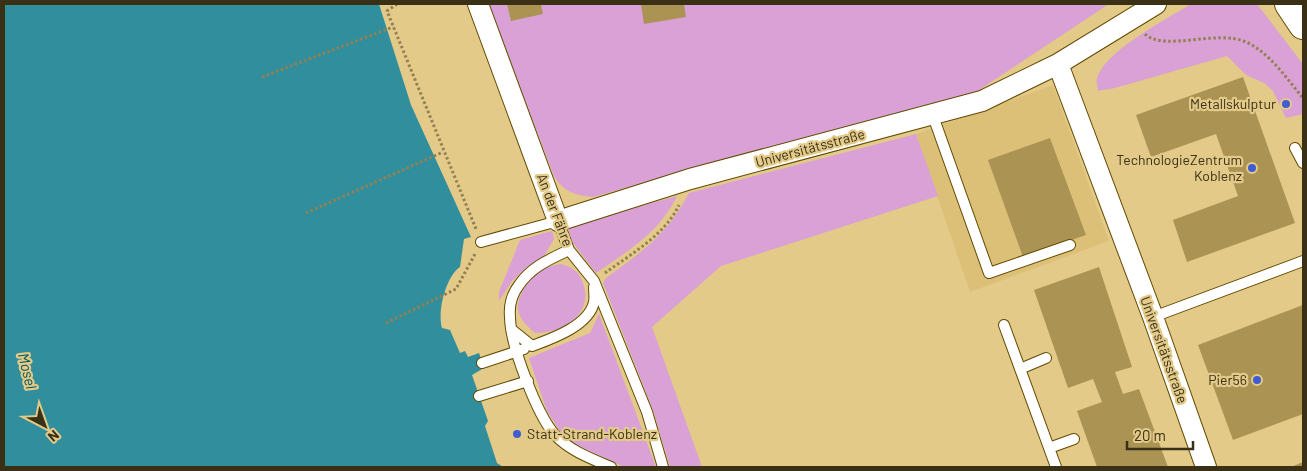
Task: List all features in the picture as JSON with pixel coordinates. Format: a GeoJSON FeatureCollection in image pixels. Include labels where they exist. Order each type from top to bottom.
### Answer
{"type":"FeatureCollection","features":[{"type":"Feature","properties":{"kind":"main road"},"geometry":{"type":"LineString","coordinates":[[1289,4],[1303,24]]}},
{"type":"Feature","properties":{"kind":"street","name":"An der Fähre"},"geometry":{"type":"LineString","coordinates":[[478,4],[558,221]]}},
{"type":"Feature","properties":{"kind":"street","name":"Universitätsstraße"},"geometry":{"type":"LineString","coordinates":[[558,221],[690,179],[933,116],[982,101],[1058,64],[1144,13]]}},
{"type":"Feature","properties":{"kind":"street","name":"Universitätsstraße"},"geometry":{"type":"LineString","coordinates":[[1058,64],[1153,317],[1206,467]]}},
{"type":"Feature","properties":{"kind":"lane"},"geometry":{"type":"LineString","coordinates":[[933,116],[988,273],[1070,245]]}},
{"type":"Feature","properties":{"kind":"lane"},"geometry":{"type":"LineString","coordinates":[[1294,148],[1303,163]]}},
{"type":"Feature","properties":{"kind":"lane"},"geometry":{"type":"LineString","coordinates":[[482,242],[558,221]]}},
{"type":"Feature","properties":{"kind":"lane","name":"An der Fähre"},"geometry":{"type":"LineString","coordinates":[[558,221],[569,250],[594,281],[646,412],[663,467]]}},
{"type":"Feature","properties":{"kind":"lane"},"geometry":{"type":"LineString","coordinates":[[569,250],[545,262],[518,285],[511,301],[512,330],[540,414],[555,435],[569,447],[611,467]]}},
{"type":"Feature","properties":{"kind":"lane"},"geometry":{"type":"LineString","coordinates":[[1153,317],[1303,261]]}},
{"type":"Feature","properties":{"kind":"lane"},"geometry":{"type":"LineString","coordinates":[[482,363],[518,352],[578,325],[594,304],[594,281]]}},
{"type":"Feature","properties":{"kind":"lane"},"geometry":{"type":"LineString","coordinates":[[1004,325],[1056,467]]}},
{"type":"Feature","properties":{"kind":"lane"},"geometry":{"type":"LineString","coordinates":[[512,330],[532,346]]}},
{"type":"Feature","properties":{"kind":"lane"},"geometry":{"type":"LineString","coordinates":[[1020,369],[1046,358]]}},
{"type":"Feature","properties":{"kind":"lane"},"geometry":{"type":"LineString","coordinates":[[478,396],[528,381]]}},
{"type":"Feature","properties":{"kind":"lane"},"geometry":{"type":"LineString","coordinates":[[1049,448],[1074,439]]}},
{"type":"Feature","properties":{"kind":"path"},"geometry":{"type":"LineString","coordinates":[[386,323],[456,289],[482,242],[443,152],[387,11],[396,4]]}},
{"type":"Feature","properties":{"kind":"path"},"geometry":{"type":"LineString","coordinates":[[1144,13],[1149,38],[1163,42],[1226,37],[1246,42],[1262,53],[1303,98]]}},
{"type":"Feature","properties":{"kind":"path"},"geometry":{"type":"LineString","coordinates":[[262,78],[393,27]]}},
{"type":"Feature","properties":{"kind":"path"},"geometry":{"type":"LineString","coordinates":[[306,213],[443,152]]}},
{"type":"Feature","properties":{"kind":"path"},"geometry":{"type":"LineString","coordinates":[[594,281],[647,243],[662,228],[677,209],[690,179]]}},
{"type":"Feature","properties":{"kind":"shaded area"},"geometry":{"type":"Polygon","coordinates":[[[488,4],[1109,4],[976,92],[593,197],[570,192],[554,176],[488,4]]]}},
{"type":"Feature","properties":{"kind":"shaded area"},"geometry":{"type":"Polygon","coordinates":[[[1191,4],[1257,4],[1303,64],[1303,114],[1286,118],[1273,91],[1264,83],[1246,75],[1227,56],[1115,88],[1098,91],[1097,79],[1102,68],[1111,58],[1123,47],[1191,4]]]}},
{"type":"Feature","properties":{"kind":"shaded area"},"geometry":{"type":"Polygon","coordinates":[[[1053,85],[1109,241],[970,292],[916,134],[1053,85]]]}},
{"type":"Feature","properties":{"kind":"shaded area"},"geometry":{"type":"Polygon","coordinates":[[[916,134],[938,196],[721,266],[652,327],[702,467],[670,467],[654,413],[603,283],[606,278],[643,250],[663,231],[689,193],[916,134]]]}},
{"type":"Feature","properties":{"kind":"shaded area"},"geometry":{"type":"Polygon","coordinates":[[[677,196],[662,220],[642,240],[596,273],[573,243],[567,227],[677,196]]]}},
{"type":"Feature","properties":{"kind":"shaded area"},"geometry":{"type":"Polygon","coordinates":[[[552,231],[554,239],[544,256],[528,266],[512,281],[499,301],[499,292],[520,240],[552,231]]]}},
{"type":"Feature","properties":{"kind":"shaded area"},"geometry":{"type":"Polygon","coordinates":[[[561,264],[572,268],[579,275],[585,294],[584,304],[574,320],[556,330],[535,333],[518,312],[520,297],[527,285],[540,271],[547,267],[561,264]]]}},
{"type":"Feature","properties":{"kind":"shaded area"},"geometry":{"type":"Polygon","coordinates":[[[599,314],[656,467],[624,467],[576,445],[562,435],[547,411],[529,358],[590,333],[599,314]]]}},
{"type":"Feature","properties":{"kind":"water","name":"Mosel"},"geometry":{"type":"Polygon","coordinates":[[[4,4],[379,4],[411,105],[471,237],[464,239],[460,267],[447,286],[442,304],[441,321],[442,328],[450,330],[460,353],[465,351],[468,357],[479,353],[484,368],[472,375],[488,421],[485,426],[497,463],[503,467],[4,467],[4,4]]]}},
{"type":"Feature","properties":{"kind":"building"},"geometry":{"type":"Polygon","coordinates":[[[507,4],[541,4],[543,14],[511,21],[507,4]]]}},
{"type":"Feature","properties":{"kind":"building"},"geometry":{"type":"Polygon","coordinates":[[[641,4],[684,4],[686,17],[644,24],[641,4]]]}},
{"type":"Feature","properties":{"kind":"building","name":"TechnologieZentrum Koblenz"},"geometry":{"type":"Polygon","coordinates":[[[1243,77],[1295,223],[1187,262],[1173,220],[1238,196],[1216,134],[1151,157],[1136,115],[1243,77]]]}},
{"type":"Feature","properties":{"kind":"building"},"geometry":{"type":"Polygon","coordinates":[[[1050,138],[1086,235],[1023,257],[988,160],[1050,138]]]}},
{"type":"Feature","properties":{"kind":"building"},"geometry":{"type":"Polygon","coordinates":[[[1099,267],[1132,367],[1115,372],[1123,394],[1139,389],[1168,467],[1097,467],[1077,411],[1102,402],[1093,379],[1068,388],[1034,290],[1099,267]]]}},
{"type":"Feature","properties":{"kind":"building","name":"Pier56"},"geometry":{"type":"Polygon","coordinates":[[[1303,305],[1303,414],[1233,440],[1198,345],[1303,305]]]}},
{"type":"Feature","properties":{"kind":"building"},"geometry":{"type":"Polygon","coordinates":[[[1303,462],[1303,467],[1291,467],[1303,462]]]}},
{"type":"Feature","properties":{"kind":"place","name":"Metallskulptur"},"geometry":{"type":"Point","coordinates":[1286,104]}},
{"type":"Feature","properties":{"kind":"place","name":"TechnologieZentrum Koblenz"},"geometry":{"type":"Point","coordinates":[1252,168]}},
{"type":"Feature","properties":{"kind":"place","name":"Pier56"},"geometry":{"type":"Point","coordinates":[1257,380]}},
{"type":"Feature","properties":{"kind":"place","name":"Statt-Strand-Koblenz"},"geometry":{"type":"Point","coordinates":[517,434]}}]}
